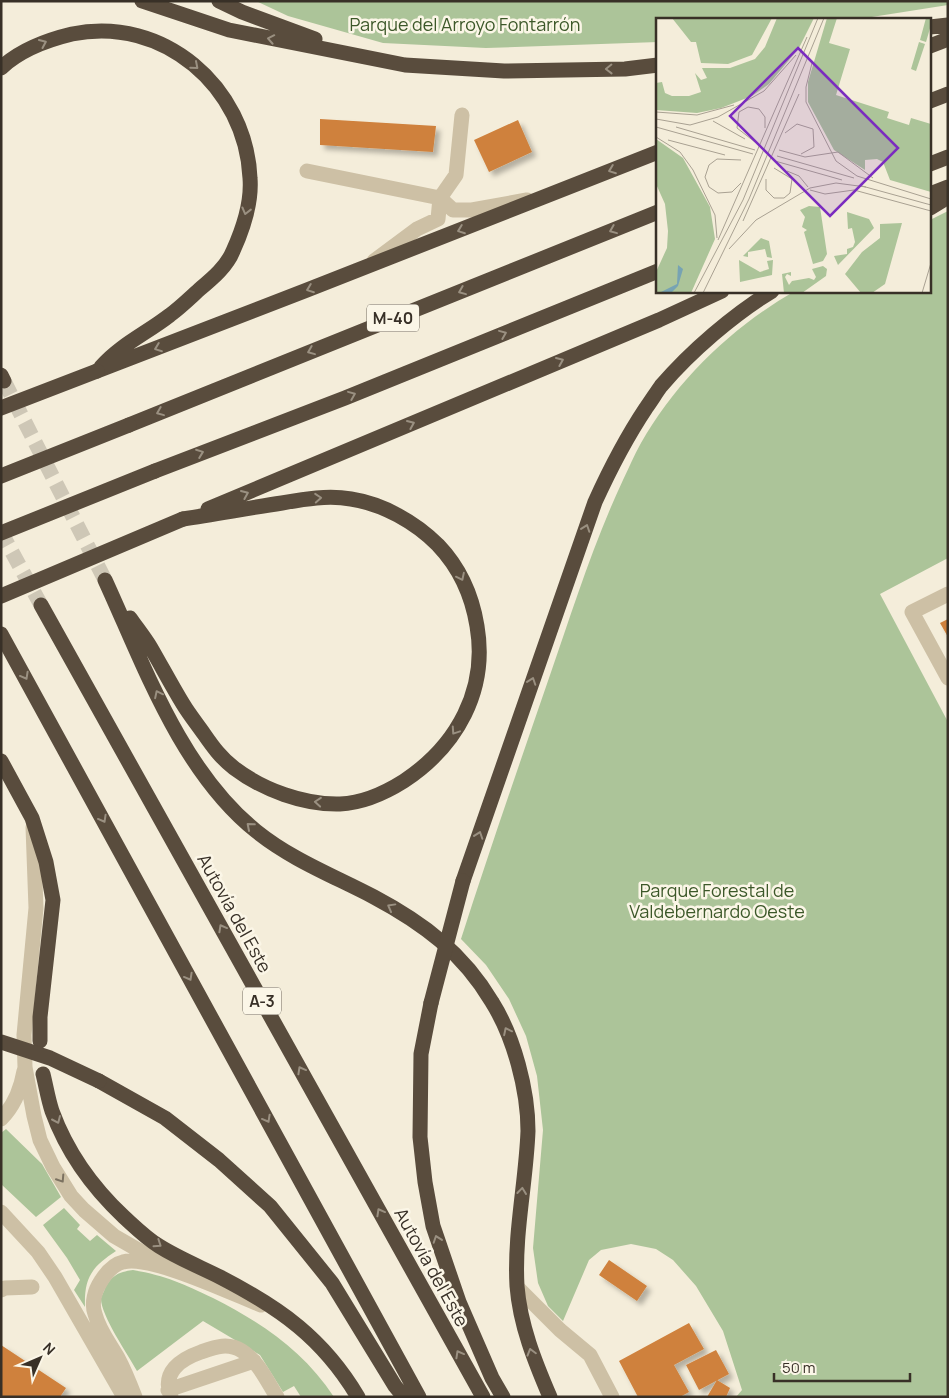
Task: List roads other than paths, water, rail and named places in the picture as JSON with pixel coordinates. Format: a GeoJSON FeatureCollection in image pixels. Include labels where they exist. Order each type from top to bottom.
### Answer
{"type":"FeatureCollection","features":[{"type":"Feature","properties":{"kind":"highway"},"geometry":{"type":"LineString","coordinates":[[142,1],[229,30],[405,64],[504,71],[625,69],[656,64]]}},
{"type":"Feature","properties":{"kind":"highway"},"geometry":{"type":"LineString","coordinates":[[219,1],[242,12],[306,36],[405,64]]}},
{"type":"Feature","properties":{"kind":"highway"},"geometry":{"type":"LineString","coordinates":[[932,27],[948,25]]}},
{"type":"Feature","properties":{"kind":"highway"},"geometry":{"type":"LineString","coordinates":[[1,68],[30,49],[53,38],[83,32],[112,32],[138,35],[164,45],[185,58],[206,76],[222,96],[238,122],[243,137],[247,152],[250,180],[248,205],[232,254],[216,276],[169,316],[132,339],[109,357],[97,371]]}},
{"type":"Feature","properties":{"kind":"highway"},"geometry":{"type":"LineString","coordinates":[[932,45],[948,39]]}},
{"type":"Feature","properties":{"kind":"highway"},"geometry":{"type":"LineString","coordinates":[[932,100],[948,94]]}},
{"type":"Feature","properties":{"kind":"highway"},"geometry":{"type":"LineString","coordinates":[[1,408],[656,153]]}},
{"type":"Feature","properties":{"kind":"highway"},"geometry":{"type":"LineString","coordinates":[[932,163],[948,156]]}},
{"type":"Feature","properties":{"kind":"highway"},"geometry":{"type":"LineString","coordinates":[[932,193],[948,187]]}},
{"type":"Feature","properties":{"kind":"highway"},"geometry":{"type":"LineString","coordinates":[[932,207],[948,197]]}},
{"type":"Feature","properties":{"kind":"highway","name":"M-40"},"geometry":{"type":"LineString","coordinates":[[1,476],[656,213]]}},
{"type":"Feature","properties":{"kind":"highway"},"geometry":{"type":"LineString","coordinates":[[1,533],[345,398],[656,272]]}},
{"type":"Feature","properties":{"kind":"highway"},"geometry":{"type":"LineString","coordinates":[[1,596],[650,324],[720,292]]}},
{"type":"Feature","properties":{"kind":"highway"},"geometry":{"type":"LineString","coordinates":[[503,1397],[492,1378],[459,1302],[433,1226],[426,1191],[420,1136],[420,1054],[431,1003],[463,880],[595,502],[610,469],[627,436],[661,387],[692,354],[727,324],[771,292]]}},
{"type":"Feature","properties":{"kind":"highway"},"geometry":{"type":"LineString","coordinates":[[183,519],[319,497],[351,498],[386,509],[412,523],[431,538],[446,553],[458,570],[469,594],[475,613],[480,641],[479,670],[473,694],[463,718],[437,755],[415,773],[392,789],[368,799],[340,804],[310,801],[281,794],[250,779],[220,756],[184,706],[151,647],[105,580],[176,730],[194,761],[214,789],[234,811],[256,831],[283,850],[310,866],[373,897],[432,933],[468,968],[493,1003],[511,1040],[524,1089],[528,1129],[518,1229],[518,1288],[532,1356],[550,1397]]}},
{"type":"Feature","properties":{"kind":"highway","name":"Autovía del Este"},"geometry":{"type":"LineString","coordinates":[[41,605],[483,1397]]}},
{"type":"Feature","properties":{"kind":"highway"},"geometry":{"type":"LineString","coordinates":[[1,634],[419,1397]]}},
{"type":"Feature","properties":{"kind":"highway"},"geometry":{"type":"LineString","coordinates":[[1,761],[32,818],[46,862],[53,900],[40,1018],[40,1041]]}},
{"type":"Feature","properties":{"kind":"highway"},"geometry":{"type":"LineString","coordinates":[[1,1042],[50,1058],[98,1081],[165,1118],[219,1160],[270,1206],[332,1283],[395,1386],[404,1397]]}},
{"type":"Feature","properties":{"kind":"highway"},"geometry":{"type":"LineString","coordinates":[[43,1074],[52,1110],[69,1149],[93,1186],[110,1204],[158,1246],[253,1295],[283,1314],[308,1334],[332,1358],[358,1397]]}},
{"type":"Feature","properties":{"kind":"street"},"geometry":{"type":"LineString","coordinates":[[363,268],[417,229],[438,219],[440,198],[456,176],[462,114]]}},
{"type":"Feature","properties":{"kind":"street"},"geometry":{"type":"LineString","coordinates":[[307,171],[440,198],[453,210],[472,210],[548,196]]}},
{"type":"Feature","properties":{"kind":"street"},"geometry":{"type":"LineString","coordinates":[[948,594],[912,612],[948,678]]}},
{"type":"Feature","properties":{"kind":"street"},"geometry":{"type":"LineString","coordinates":[[32,818],[36,908],[24,1036],[25,1067],[40,1140],[71,1196],[84,1210],[114,1236],[173,1270]]}},
{"type":"Feature","properties":{"kind":"street"},"geometry":{"type":"LineString","coordinates":[[1,1119],[14,1102],[22,1084],[25,1067]]}},
{"type":"Feature","properties":{"kind":"street"},"geometry":{"type":"LineString","coordinates":[[1,1212],[38,1252],[55,1277],[124,1397]]}},
{"type":"Feature","properties":{"kind":"street"},"geometry":{"type":"LineString","coordinates":[[136,1397],[120,1361],[94,1313],[94,1297],[99,1283],[115,1265],[124,1261],[145,1261],[173,1270],[283,1314]]}},
{"type":"Feature","properties":{"kind":"street"},"geometry":{"type":"LineString","coordinates":[[1,1290],[5,1288],[32,1288]]}},
{"type":"Feature","properties":{"kind":"street"},"geometry":{"type":"LineString","coordinates":[[518,1288],[560,1330],[590,1355],[612,1397]]}},
{"type":"Feature","properties":{"kind":"street"},"geometry":{"type":"LineString","coordinates":[[254,1361],[170,1393],[168,1380],[179,1362],[189,1356],[217,1346],[229,1345],[242,1350],[254,1361],[277,1397]]}},
{"type":"Feature","properties":{"kind":"tunnel"},"geometry":{"type":"LineString","coordinates":[[4,381],[105,580]]}},
{"type":"Feature","properties":{"kind":"tunnel"},"geometry":{"type":"LineString","coordinates":[[1,532],[41,605]]}},
{"type":"Feature","properties":{"kind":"park label","name":"Parque del Arroyo Fontarrón"},"geometry":{"type":"Point","coordinates":[465,24]}},
{"type":"Feature","properties":{"kind":"park label","name":"Parque Forestal de Valdebernardo Oeste"},"geometry":{"type":"Point","coordinates":[717,900]}}]}
